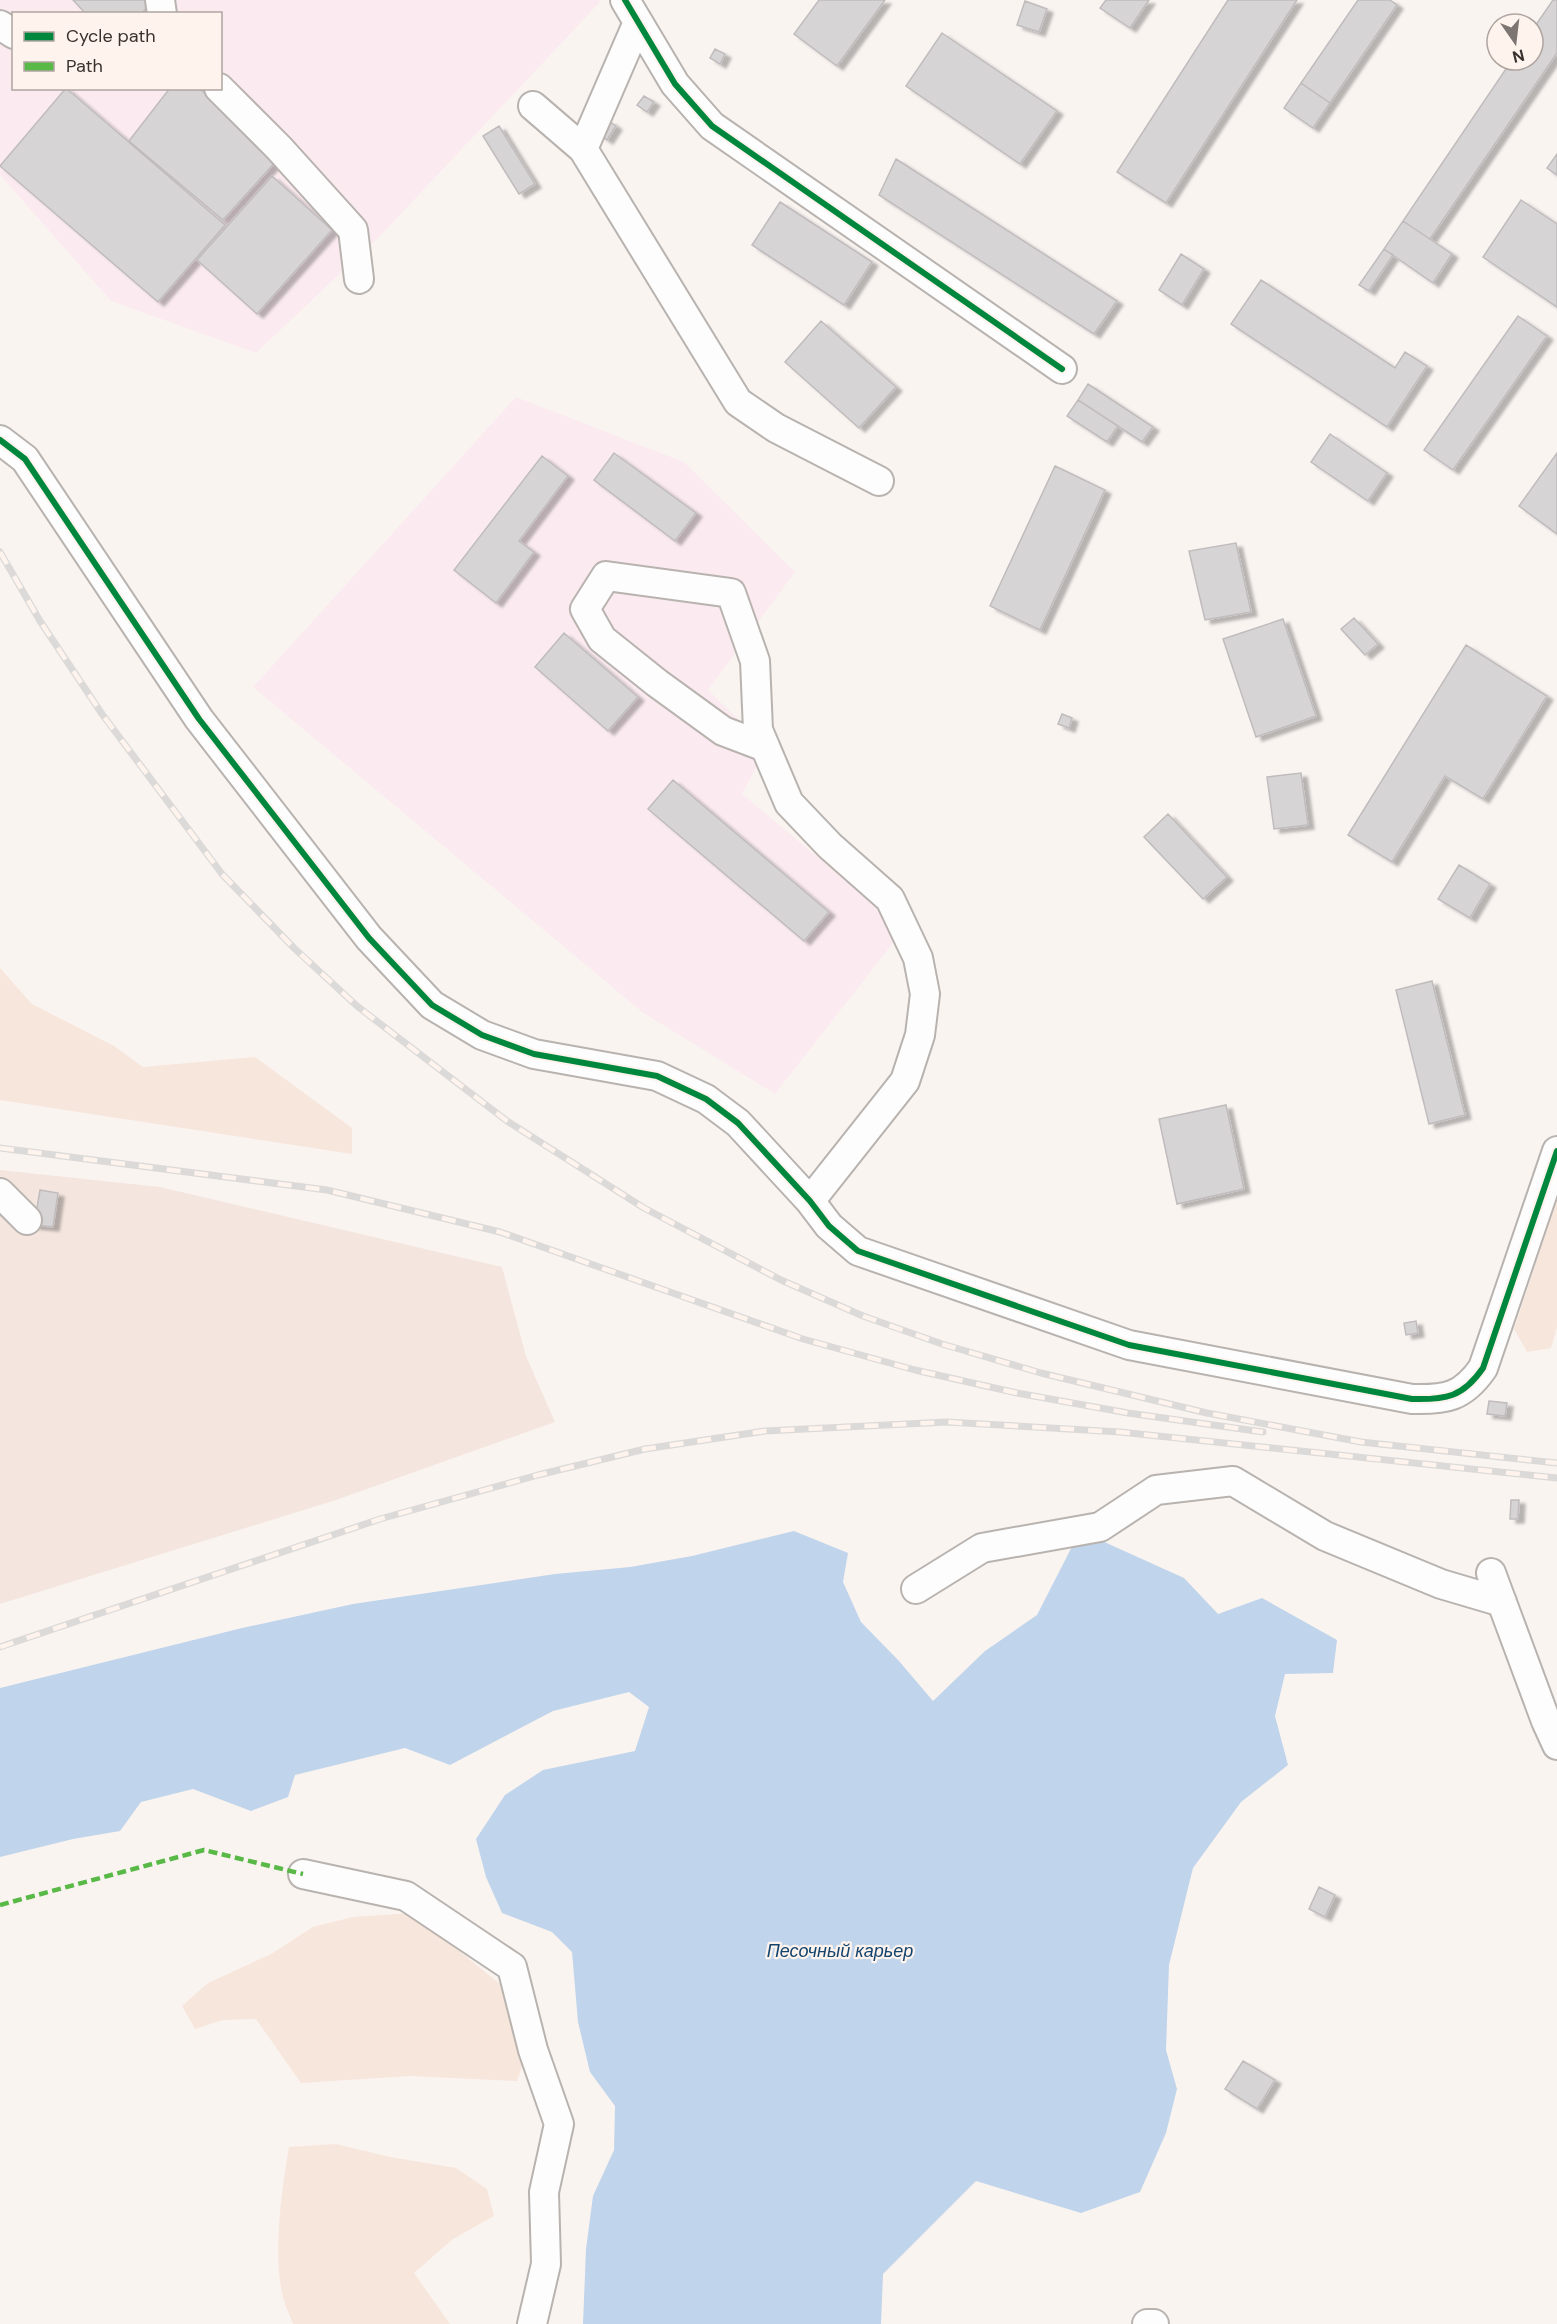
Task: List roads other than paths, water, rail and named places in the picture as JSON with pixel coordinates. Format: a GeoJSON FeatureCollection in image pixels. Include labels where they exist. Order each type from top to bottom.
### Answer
{"type":"FeatureCollection","features":[{"type":"Feature","properties":{"kind":"street"},"geometry":{"type":"LineString","coordinates":[[583,149],[632,11]]}},
{"type":"Feature","properties":{"kind":"street"},"geometry":{"type":"LineString","coordinates":[[632,11],[675,84],[712,126],[1062,369]]}},
{"type":"Feature","properties":{"kind":"street"},"geometry":{"type":"LineString","coordinates":[[221,90],[279,148],[353,230],[359,279]]}},
{"type":"Feature","properties":{"kind":"street"},"geometry":{"type":"LineString","coordinates":[[533,106],[583,149],[738,402],[777,428],[879,481]]}},
{"type":"Feature","properties":{"kind":"street"},"geometry":{"type":"LineString","coordinates":[[0,440],[25,459],[199,719],[369,938],[432,1005],[482,1035],[534,1054],[657,1076],[706,1099],[738,1123],[810,1201],[829,1226],[858,1251],[1129,1345],[1412,1399],[1436,1400],[1459,1394],[1473,1383],[1483,1368],[1557,1151]]}},
{"type":"Feature","properties":{"kind":"street"},"geometry":{"type":"LineString","coordinates":[[765,747],[723,731],[657,683],[603,639],[585,609],[606,576],[731,593],[755,661],[758,730],[789,803],[830,846],[890,899],[918,958],[925,994],[920,1035],[905,1081],[810,1201]]}},
{"type":"Feature","properties":{"kind":"street"},"geometry":{"type":"LineString","coordinates":[[0,1193],[27,1220]]}},
{"type":"Feature","properties":{"kind":"street"},"geometry":{"type":"LineString","coordinates":[[916,1589],[982,1548],[1100,1527],[1156,1490],[1233,1481],[1325,1536],[1441,1584],[1502,1602]]}},
{"type":"Feature","properties":{"kind":"street"},"geometry":{"type":"LineString","coordinates":[[1491,1573],[1557,1745]]}},
{"type":"Feature","properties":{"kind":"street"},"geometry":{"type":"LineString","coordinates":[[303,1874],[406,1896],[512,1967],[533,2050],[559,2124],[544,2192],[546,2264],[532,2324]]}},
{"type":"Feature","properties":{"kind":"street"},"geometry":{"type":"LineString","coordinates":[[1147,2324],[1154,2324]]}},
{"type":"Feature","properties":{"kind":"water","name":"Песочный карьер"},"geometry":{"type":"Polygon","coordinates":[[[794,1531],[848,1553],[843,1582],[861,1622],[899,1661],[933,1701],[985,1651],[1037,1615],[1080,1531],[1184,1578],[1218,1614],[1262,1598],[1337,1640],[1333,1673],[1285,1674],[1275,1716],[1288,1765],[1241,1802],[1193,1868],[1169,1965],[1166,2050],[1177,2089],[1166,2133],[1140,2192],[1081,2213],[976,2181],[883,2274],[881,2324],[583,2324],[586,2249],[593,2196],[614,2150],[615,2106],[590,2072],[578,2022],[572,1952],[552,1932],[502,1913],[486,1877],[476,1839],[505,1795],[543,1770],[635,1751],[649,1707],[629,1692],[553,1711],[450,1765],[405,1748],[295,1775],[288,1797],[251,1811],[193,1789],[141,1802],[120,1831],[73,1839],[0,1857],[0,1688],[242,1628],[353,1604],[555,1574],[630,1567],[692,1556],[794,1531]]]}},
{"type":"Feature","properties":{"kind":"railway"},"geometry":{"type":"LineString","coordinates":[[0,552],[40,621],[102,714],[222,874],[294,948],[357,1006],[507,1121],[644,1208],[781,1280],[863,1316],[942,1344],[1041,1373],[1207,1413],[1361,1442],[1557,1463]]}},
{"type":"Feature","properties":{"kind":"railway"},"geometry":{"type":"LineString","coordinates":[[0,1148],[327,1190],[500,1232],[803,1339],[915,1370],[1017,1393],[1128,1413],[1263,1432]]}},
{"type":"Feature","properties":{"kind":"railway"},"geometry":{"type":"LineString","coordinates":[[0,1647],[380,1519],[538,1475],[645,1449],[765,1431],[947,1422],[1120,1432],[1557,1478]]}}]}
